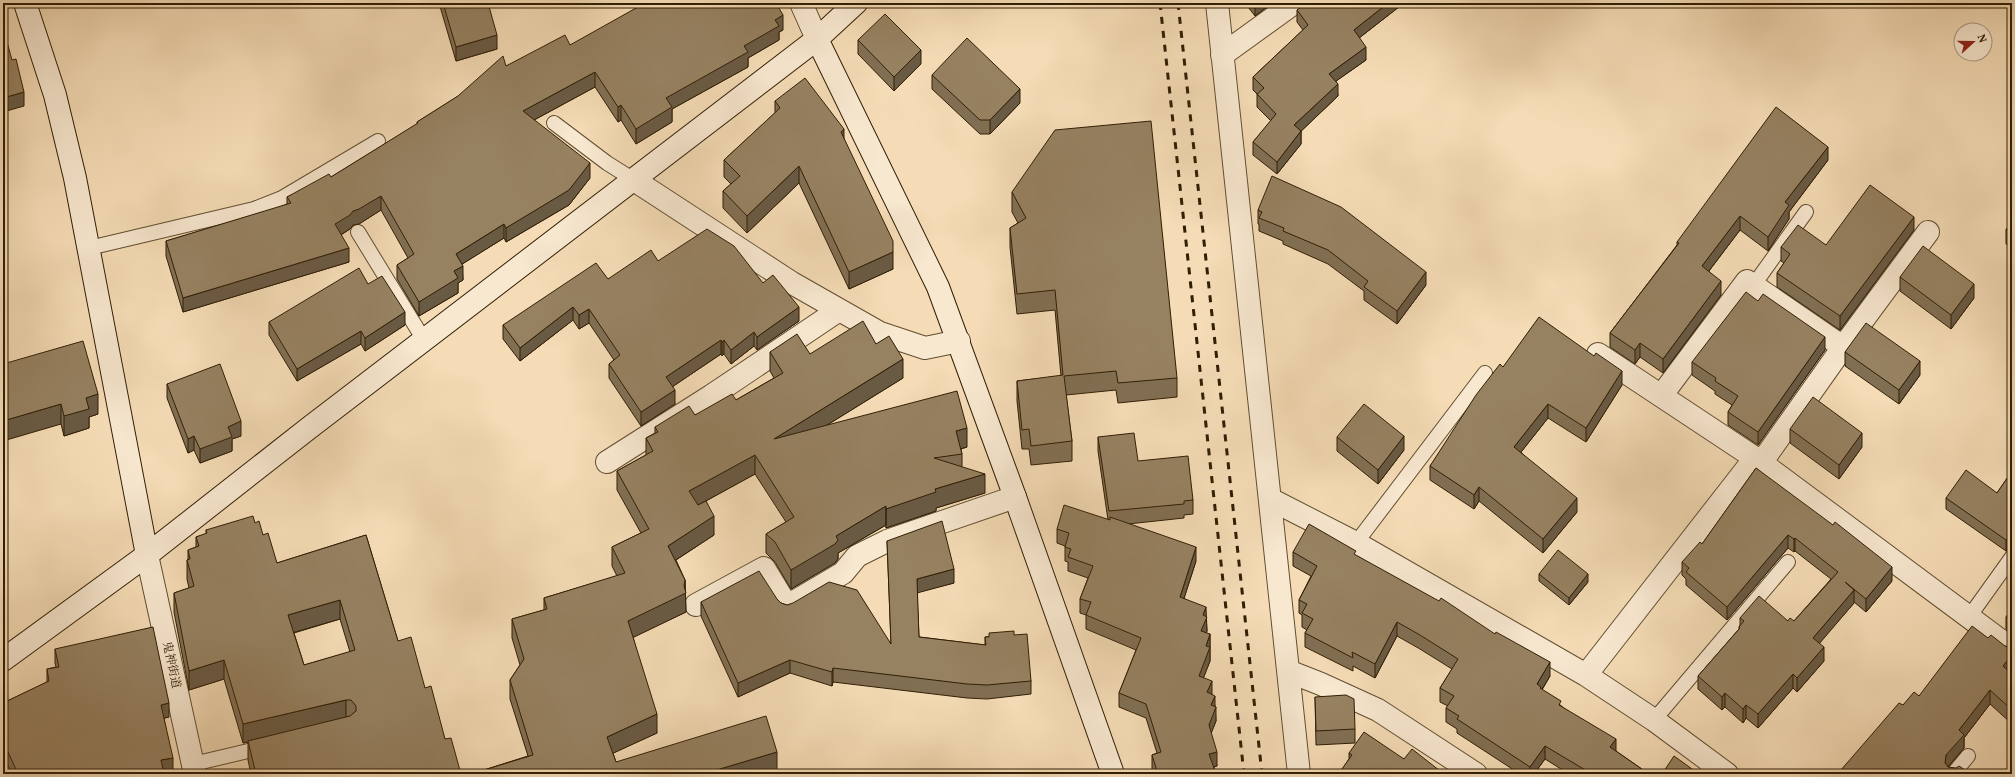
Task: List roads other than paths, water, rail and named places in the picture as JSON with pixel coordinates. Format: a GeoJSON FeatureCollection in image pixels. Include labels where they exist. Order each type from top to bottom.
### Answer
{"type":"FeatureCollection","features":[{"type":"Feature","properties":{"kind":"street","name":"鬼神街道"},"geometry":{"type":"LineString","coordinates":[[25,3],[55,95],[75,178],[147,555],[194,769]]}},
{"type":"Feature","properties":{"kind":"street"},"geometry":{"type":"LineString","coordinates":[[801,3],[817,39],[938,287],[959,340],[1016,497],[1113,774]]}},
{"type":"Feature","properties":{"kind":"street"},"geometry":{"type":"LineString","coordinates":[[3,660],[147,555],[424,340],[634,180],[817,39],[856,3]]}},
{"type":"Feature","properties":{"kind":"street"},"geometry":{"type":"LineString","coordinates":[[1217,3],[1299,774]]}},
{"type":"Feature","properties":{"kind":"street"},"geometry":{"type":"LineString","coordinates":[[1222,55],[1294,3]]}},
{"type":"Feature","properties":{"kind":"street"},"geometry":{"type":"LineString","coordinates":[[634,180],[792,283],[880,333],[925,348],[959,340]]}},
{"type":"Feature","properties":{"kind":"street"},"geometry":{"type":"LineString","coordinates":[[1586,675],[1758,460],[1928,232]]}},
{"type":"Feature","properties":{"kind":"street"},"geometry":{"type":"LineString","coordinates":[[1661,396],[1747,281],[1843,347]]}},
{"type":"Feature","properties":{"kind":"street"},"geometry":{"type":"LineString","coordinates":[[607,462],[711,396],[839,310]]}},
{"type":"Feature","properties":{"kind":"street"},"geometry":{"type":"LineString","coordinates":[[1598,354],[1758,460],[2012,649]]}},
{"type":"Feature","properties":{"kind":"street"},"geometry":{"type":"LineString","coordinates":[[696,606],[764,568],[787,606],[843,574],[857,556],[886,541],[1016,497]]}},
{"type":"Feature","properties":{"kind":"street"},"geometry":{"type":"LineString","coordinates":[[1270,499],[1356,543],[1586,675],[1654,720],[1728,774]]}},
{"type":"Feature","properties":{"kind":"street"},"geometry":{"type":"LineString","coordinates":[[1288,671],[1378,710],[1476,774]]}},
{"type":"Feature","properties":{"kind":"lane"},"geometry":{"type":"LineString","coordinates":[[554,123],[607,164],[634,180]]}},
{"type":"Feature","properties":{"kind":"lane"},"geometry":{"type":"LineString","coordinates":[[89,248],[254,209],[282,198],[378,142]]}},
{"type":"Feature","properties":{"kind":"lane"},"geometry":{"type":"LineString","coordinates":[[1753,286],[1806,212]]}},
{"type":"Feature","properties":{"kind":"lane"},"geometry":{"type":"LineString","coordinates":[[358,232],[424,340]]}},
{"type":"Feature","properties":{"kind":"lane"},"geometry":{"type":"LineString","coordinates":[[1356,543],[1485,372]]}},
{"type":"Feature","properties":{"kind":"lane"},"geometry":{"type":"LineString","coordinates":[[1969,617],[2012,557]]}},
{"type":"Feature","properties":{"kind":"lane"},"geometry":{"type":"LineString","coordinates":[[1654,720],[1788,562]]}},
{"type":"Feature","properties":{"kind":"lane"},"geometry":{"type":"LineString","coordinates":[[194,769],[278,744]]}},
{"type":"Feature","properties":{"kind":"lane"},"geometry":{"type":"LineString","coordinates":[[1953,774],[1968,756]]}},
{"type":"Feature","properties":{"kind":"railway"},"geometry":{"type":"LineString","coordinates":[[1160,3],[1244,774]]}},
{"type":"Feature","properties":{"kind":"railway"},"geometry":{"type":"LineString","coordinates":[[1178,3],[1262,774]]}}]}
